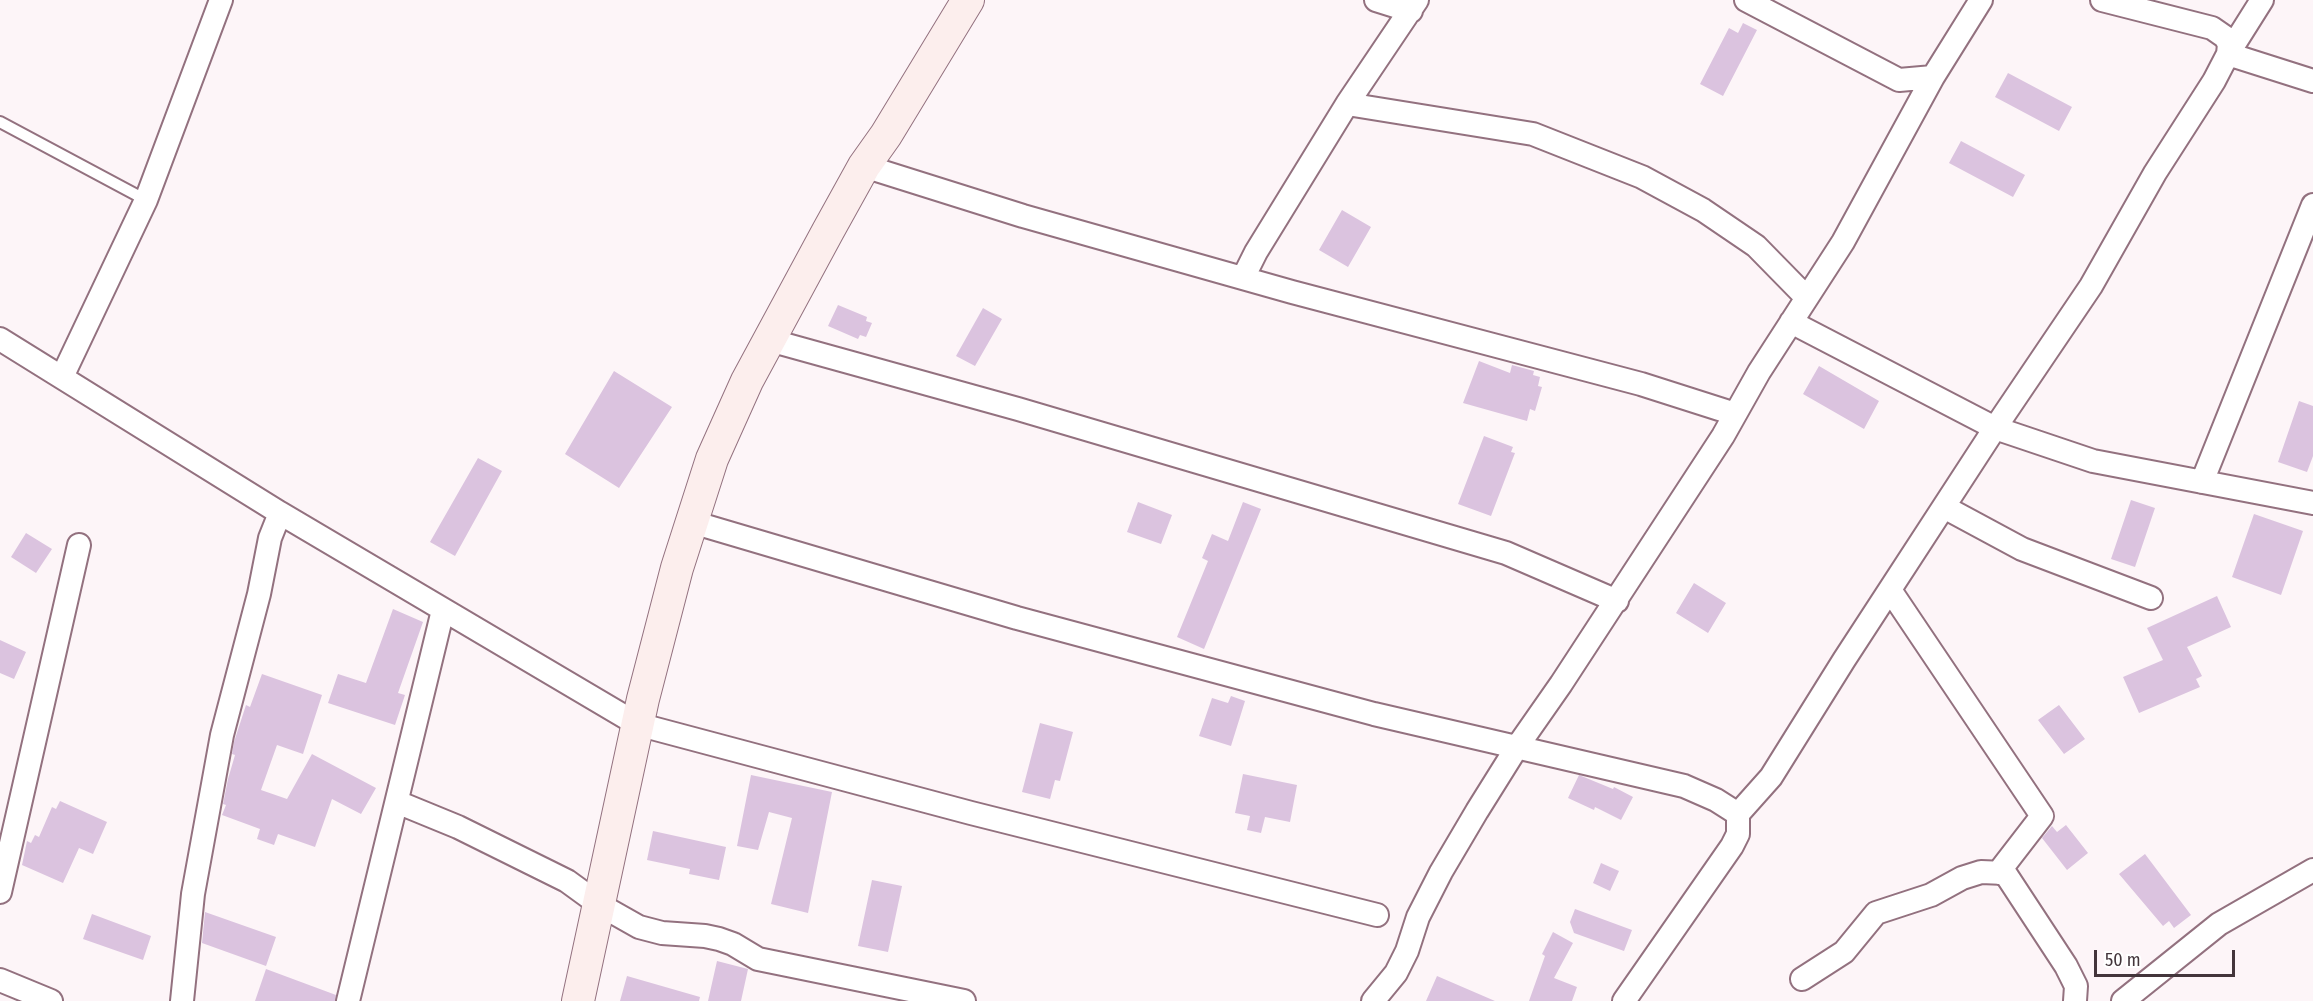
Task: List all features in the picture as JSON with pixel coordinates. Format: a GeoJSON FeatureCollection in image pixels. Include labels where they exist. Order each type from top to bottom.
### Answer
{"type":"FeatureCollection","features":[{"type":"Feature","properties":{"kind":"street"},"geometry":{"type":"LineString","coordinates":[[62,377],[146,200],[221,0]]}},
{"type":"Feature","properties":{"kind":"street"},"geometry":{"type":"LineString","coordinates":[[578,1001],[637,724],[674,579],[712,459],[747,381],[864,166],[886,135],[968,0]]}},
{"type":"Feature","properties":{"kind":"street"},"geometry":{"type":"LineString","coordinates":[[1244,278],[1256,252],[1347,104],[1414,5],[1376,0]]}},
{"type":"Feature","properties":{"kind":"street"},"geometry":{"type":"LineString","coordinates":[[1746,0],[1899,80],[1933,77]]}},
{"type":"Feature","properties":{"kind":"street"},"geometry":{"type":"LineString","coordinates":[[1373,1001],[1396,973],[1407,951],[1418,917],[1441,872],[1517,747],[1617,601],[1806,297],[1843,242],[1933,77],[1981,0]]}},
{"type":"Feature","properties":{"kind":"street"},"geometry":{"type":"LineString","coordinates":[[2102,0],[2212,28],[2225,37],[2229,44],[2228,54]]}},
{"type":"Feature","properties":{"kind":"street"},"geometry":{"type":"LineString","coordinates":[[1624,1001],[1732,846],[1738,834],[1738,814],[1771,777],[1995,428],[2091,286],[2154,173],[2214,81],[2262,0]]}},
{"type":"Feature","properties":{"kind":"street"},"geometry":{"type":"LineString","coordinates":[[2228,54],[2313,81]]}},
{"type":"Feature","properties":{"kind":"street"},"geometry":{"type":"LineString","coordinates":[[1899,80],[1916,111]]}},
{"type":"Feature","properties":{"kind":"street"},"geometry":{"type":"LineString","coordinates":[[1347,104],[1533,134],[1642,177],[1703,210],[1756,246],[1806,297]]}},
{"type":"Feature","properties":{"kind":"street"},"geometry":{"type":"LineString","coordinates":[[864,166],[1023,216],[1244,278],[1641,384],[1735,414]]}},
{"type":"Feature","properties":{"kind":"street"},"geometry":{"type":"LineString","coordinates":[[2202,482],[2313,206]]}},
{"type":"Feature","properties":{"kind":"street"},"geometry":{"type":"LineString","coordinates":[[1791,322],[1995,428],[2093,461],[2313,503]]}},
{"type":"Feature","properties":{"kind":"street"},"geometry":{"type":"LineString","coordinates":[[0,339],[280,513],[637,724],[982,816],[1377,915]]}},
{"type":"Feature","properties":{"kind":"street"},"geometry":{"type":"LineString","coordinates":[[769,340],[1018,409],[1506,553],[1617,601]]}},
{"type":"Feature","properties":{"kind":"street"},"geometry":{"type":"LineString","coordinates":[[1944,507],[2022,549],[2151,598]]}},
{"type":"Feature","properties":{"kind":"street"},"geometry":{"type":"LineString","coordinates":[[182,1001],[193,894],[222,735],[259,594],[270,538],[280,513]]}},
{"type":"Feature","properties":{"kind":"street"},"geometry":{"type":"LineString","coordinates":[[692,522],[1017,618],[1374,714],[1684,786],[1716,800],[1738,814]]}},
{"type":"Feature","properties":{"kind":"street"},"geometry":{"type":"LineString","coordinates":[[0,892],[79,545]]}},
{"type":"Feature","properties":{"kind":"street"},"geometry":{"type":"LineString","coordinates":[[1890,590],[2042,816],[1998,873]]}},
{"type":"Feature","properties":{"kind":"street"},"geometry":{"type":"LineString","coordinates":[[348,1001],[442,610]]}},
{"type":"Feature","properties":{"kind":"street"},"geometry":{"type":"LineString","coordinates":[[397,802],[458,827],[567,881],[600,905],[639,927],[662,933],[719,939],[733,944],[758,959],[964,1001]]}},
{"type":"Feature","properties":{"kind":"street"},"geometry":{"type":"LineString","coordinates":[[2123,1001],[2219,924],[2313,870]]}},
{"type":"Feature","properties":{"kind":"street"},"geometry":{"type":"LineString","coordinates":[[1802,979],[1844,952],[1876,912],[1931,895],[1962,878],[1981,872],[2005,873],[2066,966],[2076,986],[2076,1001]]}},
{"type":"Feature","properties":{"kind":"street"},"geometry":{"type":"LineString","coordinates":[[0,980],[51,1001]]}},
{"type":"Feature","properties":{"kind":"lane"},"geometry":{"type":"LineString","coordinates":[[0,122],[146,200]]}},
{"type":"Feature","properties":{"kind":"building"},"geometry":{"type":"Polygon","coordinates":[[[1743,23],[1757,30],[1723,96],[1700,84],[1729,28],[1738,33],[1743,23]]]}},
{"type":"Feature","properties":{"kind":"building"},"geometry":{"type":"Polygon","coordinates":[[[2008,73],[2072,107],[2059,131],[1995,97],[2008,73]]]}},
{"type":"Feature","properties":{"kind":"building"},"geometry":{"type":"Polygon","coordinates":[[[1961,141],[2025,175],[2013,197],[1949,163],[1961,141]]]}},
{"type":"Feature","properties":{"kind":"building"},"geometry":{"type":"Polygon","coordinates":[[[1342,210],[1371,227],[1348,267],[1319,250],[1342,210]]]}},
{"type":"Feature","properties":{"kind":"building"},"geometry":{"type":"Polygon","coordinates":[[[838,305],[867,317],[866,321],[872,323],[866,337],[860,335],[858,339],[828,326],[838,305]]]}},
{"type":"Feature","properties":{"kind":"building"},"geometry":{"type":"Polygon","coordinates":[[[983,308],[1002,319],[975,366],[956,356],[983,308]]]}},
{"type":"Feature","properties":{"kind":"building"},"geometry":{"type":"Polygon","coordinates":[[[1479,361],[1510,373],[1512,365],[1534,371],[1533,375],[1540,377],[1538,386],[1542,387],[1535,411],[1530,409],[1527,421],[1463,403],[1479,361]]]}},
{"type":"Feature","properties":{"kind":"building"},"geometry":{"type":"Polygon","coordinates":[[[1819,366],[1879,401],[1864,429],[1803,394],[1819,366]]]}},
{"type":"Feature","properties":{"kind":"building"},"geometry":{"type":"Polygon","coordinates":[[[614,371],[672,407],[619,488],[565,454],[614,371]]]}},
{"type":"Feature","properties":{"kind":"building"},"geometry":{"type":"Polygon","coordinates":[[[2299,401],[2313,406],[2313,456],[2307,472],[2278,462],[2299,401]]]}},
{"type":"Feature","properties":{"kind":"building"},"geometry":{"type":"Polygon","coordinates":[[[1484,436],[1513,447],[1511,452],[1515,453],[1491,516],[1458,504],[1484,436]]]}},
{"type":"Feature","properties":{"kind":"building"},"geometry":{"type":"Polygon","coordinates":[[[478,458],[502,471],[455,556],[430,542],[478,458]]]}},
{"type":"Feature","properties":{"kind":"building"},"geometry":{"type":"Polygon","coordinates":[[[2131,500],[2155,508],[2135,567],[2111,559],[2131,500]]]}},
{"type":"Feature","properties":{"kind":"building"},"geometry":{"type":"Polygon","coordinates":[[[1138,502],[1172,515],[1161,544],[1127,532],[1138,502]]]}},
{"type":"Feature","properties":{"kind":"building"},"geometry":{"type":"Polygon","coordinates":[[[1243,502],[1261,509],[1204,649],[1177,637],[1208,561],[1202,558],[1212,534],[1228,541],[1243,502]]]}},
{"type":"Feature","properties":{"kind":"building"},"geometry":{"type":"Polygon","coordinates":[[[2254,514],[2303,531],[2281,595],[2232,577],[2254,514]]]}},
{"type":"Feature","properties":{"kind":"building"},"geometry":{"type":"Polygon","coordinates":[[[26,533],[52,549],[36,573],[11,557],[26,533]]]}},
{"type":"Feature","properties":{"kind":"building"},"geometry":{"type":"Polygon","coordinates":[[[1694,583],[1726,603],[1708,633],[1676,613],[1694,583]]]}},
{"type":"Feature","properties":{"kind":"building"},"geometry":{"type":"Polygon","coordinates":[[[2217,596],[2231,627],[2187,647],[2202,676],[2196,679],[2200,687],[2139,713],[2123,677],[2163,660],[2147,628],[2217,596]]]}},
{"type":"Feature","properties":{"kind":"building"},"geometry":{"type":"Polygon","coordinates":[[[393,609],[423,622],[398,693],[405,695],[395,725],[328,703],[338,674],[366,683],[393,609]]]}},
{"type":"Feature","properties":{"kind":"building"},"geometry":{"type":"Polygon","coordinates":[[[0,640],[26,652],[14,679],[0,673],[0,640]]]}},
{"type":"Feature","properties":{"kind":"building"},"geometry":{"type":"Polygon","coordinates":[[[262,674],[322,695],[303,754],[277,745],[261,790],[287,799],[312,754],[376,788],[361,814],[332,799],[315,847],[278,834],[274,845],[257,839],[260,829],[222,815],[235,755],[232,754],[234,742],[246,705],[250,707],[262,674]]]}},
{"type":"Feature","properties":{"kind":"building"},"geometry":{"type":"Polygon","coordinates":[[[1231,696],[1245,701],[1231,746],[1199,736],[1212,698],[1228,703],[1231,696]]]}},
{"type":"Feature","properties":{"kind":"building"},"geometry":{"type":"Polygon","coordinates":[[[2059,705],[2085,739],[2064,754],[2038,720],[2059,705]]]}},
{"type":"Feature","properties":{"kind":"building"},"geometry":{"type":"Polygon","coordinates":[[[1040,723],[1073,732],[1060,781],[1055,780],[1050,799],[1022,792],[1040,723]]]}},
{"type":"Feature","properties":{"kind":"building"},"geometry":{"type":"Polygon","coordinates":[[[1243,774],[1297,785],[1290,822],[1265,817],[1261,833],[1247,830],[1250,816],[1235,813],[1243,774]]]}},
{"type":"Feature","properties":{"kind":"building"},"geometry":{"type":"Polygon","coordinates":[[[751,775],[832,792],[808,913],[771,904],[792,818],[769,812],[758,850],[737,846],[751,775]]]}},
{"type":"Feature","properties":{"kind":"building"},"geometry":{"type":"Polygon","coordinates":[[[1579,775],[1613,789],[1614,787],[1633,797],[1621,820],[1595,807],[1594,810],[1568,798],[1579,775]]]}},
{"type":"Feature","properties":{"kind":"building"},"geometry":{"type":"Polygon","coordinates":[[[60,801],[107,822],[93,854],[79,848],[63,883],[22,865],[27,841],[31,843],[35,835],[39,837],[52,807],[56,809],[60,801]]]}},
{"type":"Feature","properties":{"kind":"building"},"geometry":{"type":"Polygon","coordinates":[[[2066,825],[2088,853],[2067,870],[2042,838],[2052,826],[2057,832],[2066,825]]]}},
{"type":"Feature","properties":{"kind":"building"},"geometry":{"type":"Polygon","coordinates":[[[653,831],[726,847],[719,880],[689,874],[690,869],[647,860],[653,831]]]}},
{"type":"Feature","properties":{"kind":"building"},"geometry":{"type":"Polygon","coordinates":[[[2145,854],[2191,915],[2174,928],[2169,921],[2163,926],[2119,874],[2145,854]]]}},
{"type":"Feature","properties":{"kind":"building"},"geometry":{"type":"Polygon","coordinates":[[[1601,863],[1619,871],[1610,891],[1593,883],[1601,863]]]}},
{"type":"Feature","properties":{"kind":"building"},"geometry":{"type":"Polygon","coordinates":[[[872,880],[902,886],[888,952],[858,946],[872,880]]]}},
{"type":"Feature","properties":{"kind":"building"},"geometry":{"type":"Polygon","coordinates":[[[1575,909],[1632,930],[1624,951],[1574,933],[1570,922],[1575,909]]]}},
{"type":"Feature","properties":{"kind":"building"},"geometry":{"type":"Polygon","coordinates":[[[205,912],[276,937],[266,966],[202,943],[205,912]]]}},
{"type":"Feature","properties":{"kind":"building"},"geometry":{"type":"Polygon","coordinates":[[[92,914],[151,936],[143,960],[83,939],[92,914]]]}},
{"type":"Feature","properties":{"kind":"building"},"geometry":{"type":"Polygon","coordinates":[[[1553,932],[1573,943],[1554,978],[1577,987],[1572,1001],[1529,1001],[1545,956],[1542,954],[1553,932]]]}},
{"type":"Feature","properties":{"kind":"building"},"geometry":{"type":"Polygon","coordinates":[[[717,961],[748,969],[741,1001],[708,1001],[717,961]]]}},
{"type":"Feature","properties":{"kind":"building"},"geometry":{"type":"Polygon","coordinates":[[[266,969],[336,995],[335,1001],[255,1001],[266,969]]]}},
{"type":"Feature","properties":{"kind":"building"},"geometry":{"type":"Polygon","coordinates":[[[627,976],[700,997],[699,1001],[620,1001],[627,976]]]}},
{"type":"Feature","properties":{"kind":"building"},"geometry":{"type":"Polygon","coordinates":[[[1437,976],[1495,1001],[1426,1001],[1437,976]]]}}]}
